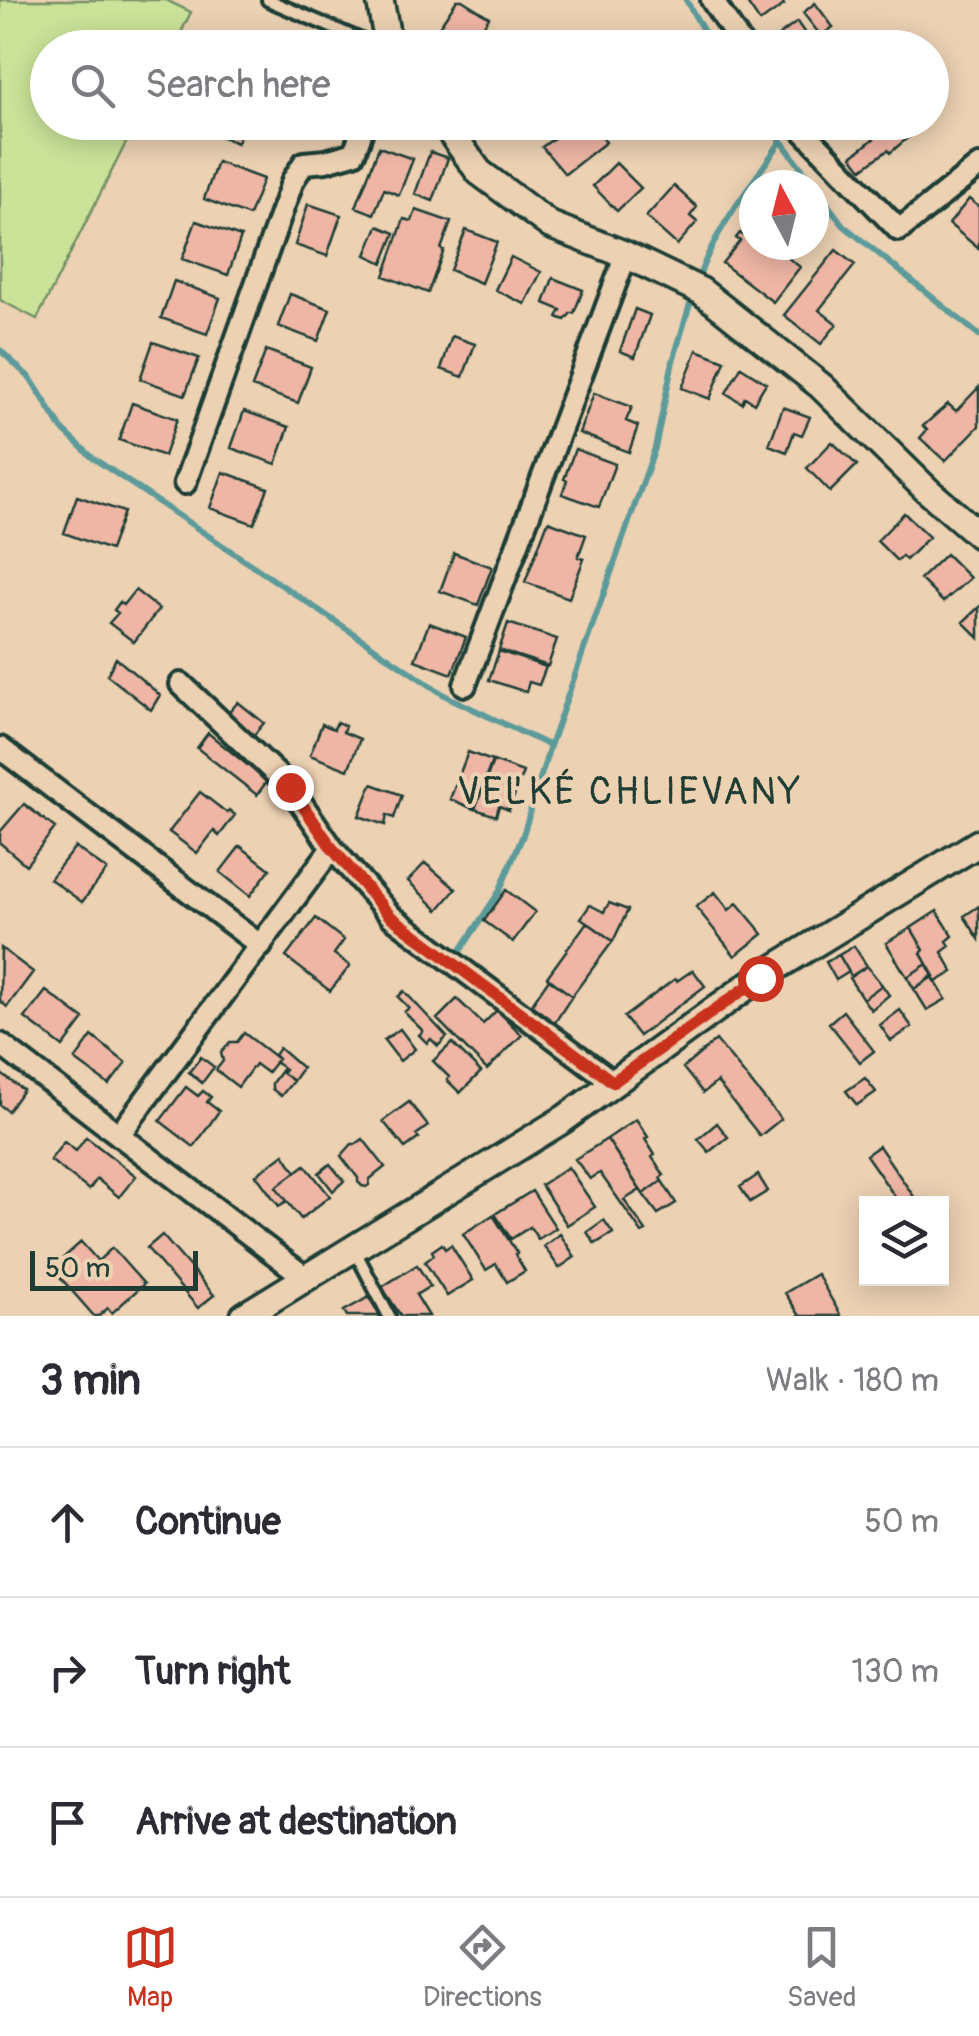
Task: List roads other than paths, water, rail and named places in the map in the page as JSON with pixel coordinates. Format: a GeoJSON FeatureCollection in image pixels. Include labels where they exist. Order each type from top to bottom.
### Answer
{"type":"FeatureCollection","features":[{"type":"Feature","properties":{"kind":"street"},"geometry":{"type":"LineString","coordinates":[[380,0],[386,30]]}},
{"type":"Feature","properties":{"kind":"street"},"geometry":{"type":"LineString","coordinates":[[712,0],[732,30]]}},
{"type":"Feature","properties":{"kind":"street"},"geometry":{"type":"LineString","coordinates":[[185,483],[294,180],[304,163],[354,152],[358,140]]}},
{"type":"Feature","properties":{"kind":"street"},"geometry":{"type":"LineString","coordinates":[[457,140],[480,172],[550,224],[695,289],[822,386],[926,490],[979,534]]}},
{"type":"Feature","properties":{"kind":"street"},"geometry":{"type":"LineString","coordinates":[[812,140],[899,230],[979,166]]}},
{"type":"Feature","properties":{"kind":"street"},"geometry":{"type":"LineString","coordinates":[[466,685],[626,255]]}},
{"type":"Feature","properties":{"kind":"street"},"geometry":{"type":"LineString","coordinates":[[182,684],[290,787],[332,848],[390,916],[613,1082]]}},
{"type":"Feature","properties":{"kind":"street"},"geometry":{"type":"LineString","coordinates":[[0,748],[261,946]]}},
{"type":"Feature","properties":{"kind":"street"},"geometry":{"type":"LineString","coordinates":[[253,1314],[564,1119],[760,978],[979,843]]}},
{"type":"Feature","properties":{"kind":"street"},"geometry":{"type":"LineString","coordinates":[[118,1134],[332,848]]}},
{"type":"Feature","properties":{"kind":"street"},"geometry":{"type":"LineString","coordinates":[[0,1044],[306,1278]]}},
{"type":"Feature","properties":{"kind":"lane"},"geometry":{"type":"LineString","coordinates":[[268,0],[338,30]]}},
{"type":"Feature","properties":{"kind":"lane"},"geometry":{"type":"LineString","coordinates":[[354,1248],[390,1316]]}},
{"type":"Feature","properties":{"kind":"waterway"},"geometry":{"type":"LineString","coordinates":[[686,0],[703,30]]}},
{"type":"Feature","properties":{"kind":"waterway"},"geometry":{"type":"LineString","coordinates":[[780,140],[803,170]]}},
{"type":"Feature","properties":{"kind":"waterway"},"geometry":{"type":"LineString","coordinates":[[697,282],[723,226],[781,141]]}},
{"type":"Feature","properties":{"kind":"waterway"},"geometry":{"type":"LineString","coordinates":[[829,206],[843,225],[979,335]]}},
{"type":"Feature","properties":{"kind":"waterway"},"geometry":{"type":"LineString","coordinates":[[461,950],[499,892],[523,835],[550,746],[655,448],[673,361],[693,294]]}},
{"type":"Feature","properties":{"kind":"waterway"},"geometry":{"type":"LineString","coordinates":[[0,350],[31,379],[62,429],[93,458],[446,696],[550,746]]}},
{"type":"Feature","properties":{"kind":"district","name":"VEĽKÉ CHLIEVANY"},"geometry":{"type":"Point","coordinates":[630,792]}}]}
